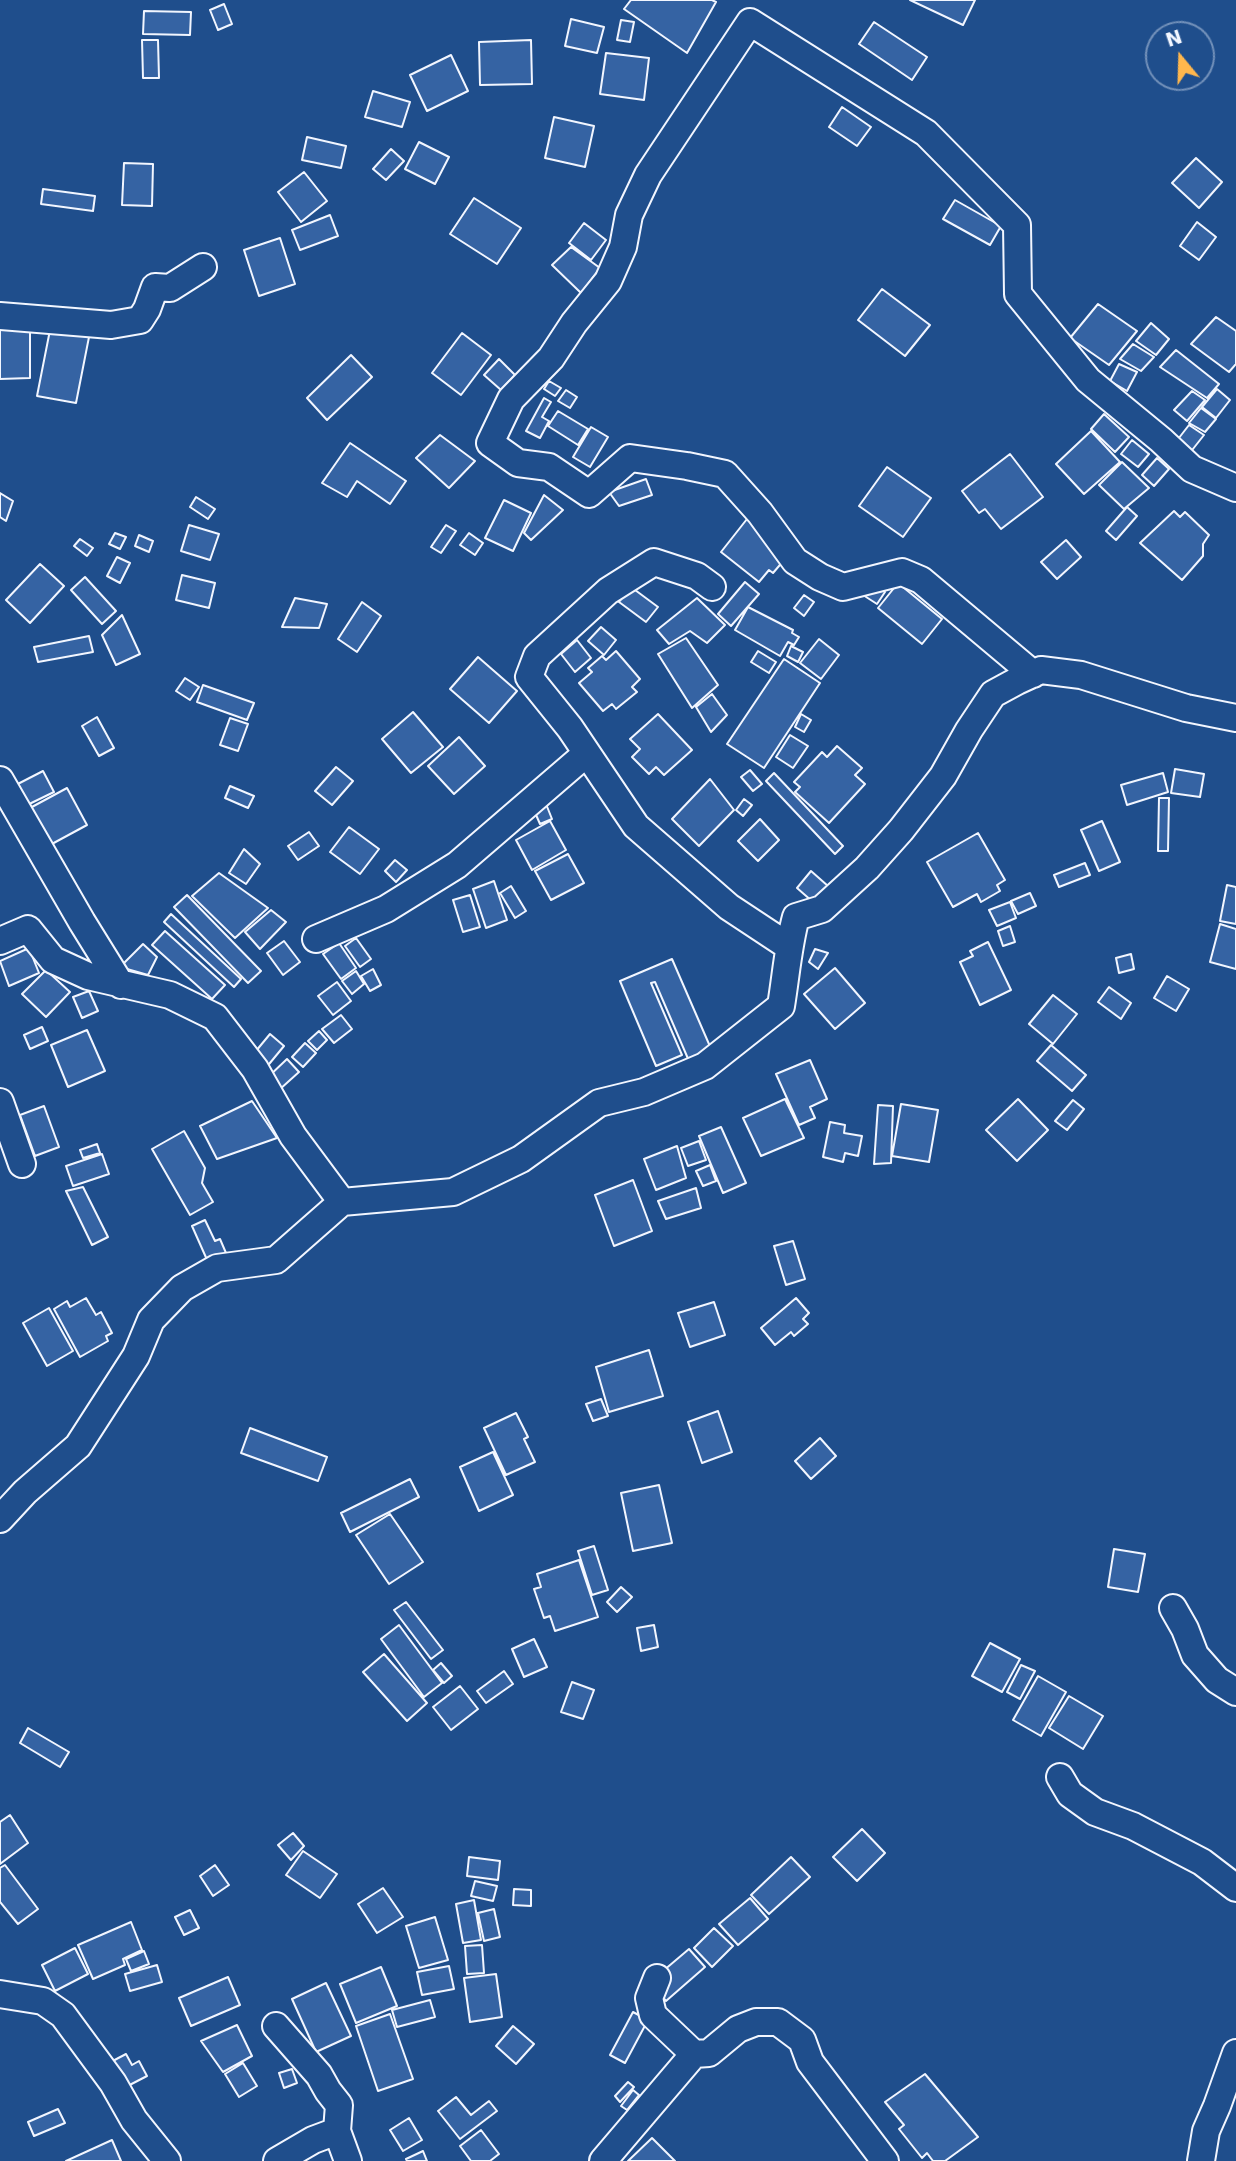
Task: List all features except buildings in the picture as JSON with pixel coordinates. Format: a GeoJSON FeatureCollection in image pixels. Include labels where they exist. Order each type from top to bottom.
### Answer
{"type":"FeatureCollection","features":[{"type":"Feature","properties":{"kind":"street"},"geometry":{"type":"LineString","coordinates":[[1033,674],[921,580],[902,572],[844,587],[820,577],[795,561],[760,513],[725,474],[630,458],[589,494],[549,467],[518,464],[490,443],[511,399],[551,358],[574,323],[608,281],[623,247],[629,215],[648,175],[750,22],[926,132],[1017,225],[1018,295],[1088,380],[1192,469],[1236,488]]}},
{"type":"Feature","properties":{"kind":"street"},"geometry":{"type":"LineString","coordinates":[[0,316],[111,325],[140,320],[155,287],[170,288],[203,267]]}},
{"type":"Feature","properties":{"kind":"street"},"geometry":{"type":"LineString","coordinates":[[712,587],[697,576],[654,562],[608,591],[537,656],[529,677],[570,728],[636,826],[729,907],[788,946]]}},
{"type":"Feature","properties":{"kind":"street"},"geometry":{"type":"LineString","coordinates":[[0,1519],[24,1492],[78,1446],[136,1356],[152,1320],[182,1289],[217,1268],[276,1260],[342,1202],[453,1192],[521,1159],[599,1103],[644,1092],[705,1066],[781,1006],[788,946],[796,917],[822,909],[867,868],[901,830],[943,776],[993,694],[1041,670],[1080,675],[1186,708],[1236,718]]}},
{"type":"Feature","properties":{"kind":"street"},"geometry":{"type":"LineString","coordinates":[[316,939],[386,909],[457,865],[587,752]]}},
{"type":"Feature","properties":{"kind":"street"},"geometry":{"type":"LineString","coordinates":[[0,780],[121,985]]}},
{"type":"Feature","properties":{"kind":"street"},"geometry":{"type":"LineString","coordinates":[[0,941],[28,929],[52,960],[88,976],[170,995],[215,1017],[255,1069],[293,1136],[342,1202]]}},
{"type":"Feature","properties":{"kind":"street"},"geometry":{"type":"LineString","coordinates":[[0,1102],[22,1164]]}},
{"type":"Feature","properties":{"kind":"street"},"geometry":{"type":"LineString","coordinates":[[1172,1608],[1185,1629],[1195,1655],[1217,1680],[1236,1692]]}},
{"type":"Feature","properties":{"kind":"street"},"geometry":{"type":"LineString","coordinates":[[1060,1777],[1070,1794],[1094,1812],[1133,1826],[1202,1862],[1236,1888]]}},
{"type":"Feature","properties":{"kind":"street"},"geometry":{"type":"LineString","coordinates":[[657,1979],[649,1998],[653,2015],[694,2054]]}},
{"type":"Feature","properties":{"kind":"street"},"geometry":{"type":"LineString","coordinates":[[0,1994],[43,2001],[63,2015],[113,2083],[134,2120],[167,2161]]}},
{"type":"Feature","properties":{"kind":"street"},"geometry":{"type":"LineString","coordinates":[[603,2161],[694,2054],[709,2053],[738,2029],[756,2022],[778,2022],[802,2040],[810,2062],[885,2161]]}},
{"type":"Feature","properties":{"kind":"street"},"geometry":{"type":"LineString","coordinates":[[276,2026],[319,2075],[340,2105],[337,2132],[348,2161]]}},
{"type":"Feature","properties":{"kind":"street"},"geometry":{"type":"LineString","coordinates":[[1201,2161],[1206,2131],[1236,2053]]}},
{"type":"Feature","properties":{"kind":"street"},"geometry":{"type":"LineString","coordinates":[[277,2161],[313,2140],[337,2132]]}}]}
